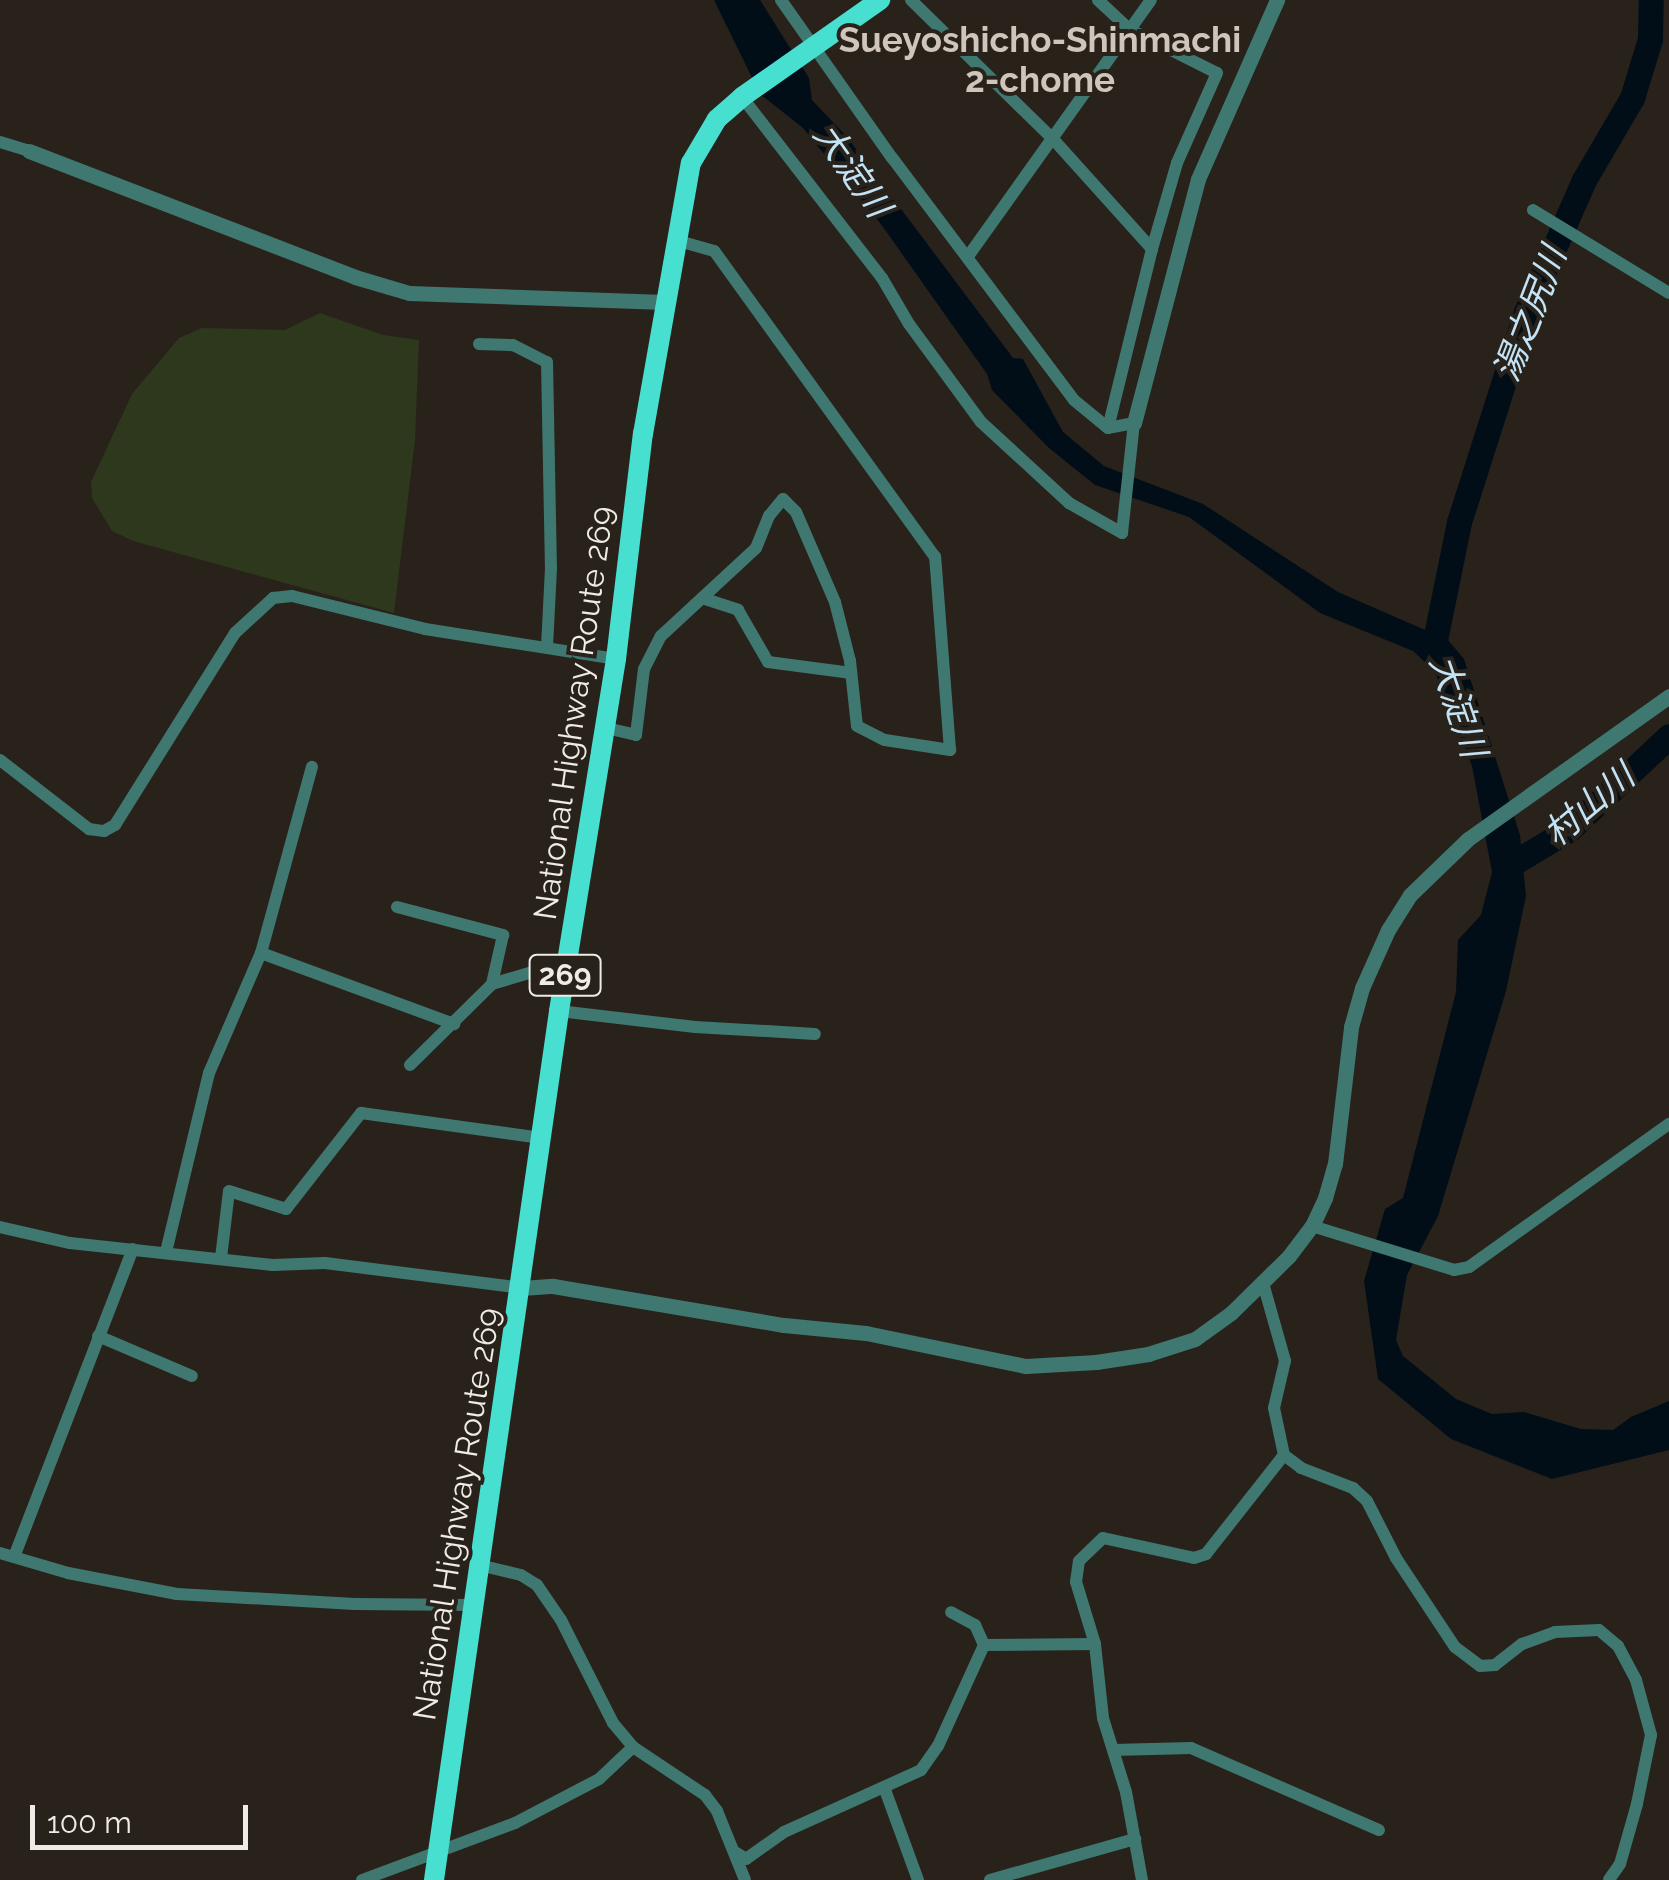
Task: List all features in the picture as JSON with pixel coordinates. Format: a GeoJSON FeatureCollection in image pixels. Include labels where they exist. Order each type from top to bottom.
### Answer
{"type":"FeatureCollection","features":[{"type":"Feature","properties":{"kind":"highway","name":"National Highway Route 269"},"geometry":{"type":"LineString","coordinates":[[434,1880],[522,1288],[540,1138],[602,727],[616,659],[665,302],[691,162],[717,119],[744,94],[880,0]]}},
{"type":"Feature","properties":{"kind":"street"},"geometry":{"type":"LineString","coordinates":[[781,0],[810,52],[969,254],[1074,400],[1108,428],[1133,428]]}},
{"type":"Feature","properties":{"kind":"street"},"geometry":{"type":"LineString","coordinates":[[911,0],[1053,139],[1152,250]]}},
{"type":"Feature","properties":{"kind":"street"},"geometry":{"type":"LineString","coordinates":[[1098,0],[1128,29],[1217,73],[1177,163],[1108,428]]}},
{"type":"Feature","properties":{"kind":"street"},"geometry":{"type":"LineString","coordinates":[[969,254],[1151,0]]}},
{"type":"Feature","properties":{"kind":"street"},"geometry":{"type":"LineString","coordinates":[[744,94],[882,278],[909,324],[981,422],[1083,512],[1122,533],[1133,428],[1198,180],[1277,0]]}},
{"type":"Feature","properties":{"kind":"street"},"geometry":{"type":"LineString","coordinates":[[0,142],[409,294],[665,302]]}},
{"type":"Feature","properties":{"kind":"street"},"geometry":{"type":"LineString","coordinates":[[1533,210],[1669,293]]}},
{"type":"Feature","properties":{"kind":"street"},"geometry":{"type":"LineString","coordinates":[[602,727],[636,735],[644,670],[661,636],[705,600],[756,548],[769,516],[782,499],[788,501],[835,602],[851,673],[857,726],[866,734],[950,750],[934,558],[714,252],[676,240]]}},
{"type":"Feature","properties":{"kind":"street"},"geometry":{"type":"LineString","coordinates":[[479,344],[513,346],[547,362],[551,568],[547,647]]}},
{"type":"Feature","properties":{"kind":"street"},"geometry":{"type":"LineString","coordinates":[[0,760],[88,829],[104,830],[114,825],[235,633],[274,598],[292,596],[425,628],[616,659]]}},
{"type":"Feature","properties":{"kind":"street"},"geometry":{"type":"LineString","coordinates":[[705,600],[738,610],[768,662],[851,673]]}},
{"type":"Feature","properties":{"kind":"street"},"geometry":{"type":"LineString","coordinates":[[0,1227],[70,1242],[273,1266],[325,1263],[522,1288],[553,1286],[784,1325],[866,1333],[1026,1366],[1096,1362],[1171,1348],[1195,1340],[1263,1283],[1312,1226],[1335,1164],[1351,1028],[1362,988],[1388,930],[1431,870],[1669,696]]}},
{"type":"Feature","properties":{"kind":"street"},"geometry":{"type":"LineString","coordinates":[[166,1252],[210,1072],[261,953],[312,766]]}},
{"type":"Feature","properties":{"kind":"street"},"geometry":{"type":"LineString","coordinates":[[397,907],[503,935],[492,984]]}},
{"type":"Feature","properties":{"kind":"street"},"geometry":{"type":"LineString","coordinates":[[261,953],[454,1024]]}},
{"type":"Feature","properties":{"kind":"street"},"geometry":{"type":"LineString","coordinates":[[410,1066],[492,984],[538,970],[566,968]]}},
{"type":"Feature","properties":{"kind":"street"},"geometry":{"type":"LineString","coordinates":[[559,1011],[695,1027],[816,1034]]}},
{"type":"Feature","properties":{"kind":"street"},"geometry":{"type":"LineString","coordinates":[[222,1258],[229,1191],[286,1208],[360,1113],[540,1138]]}},
{"type":"Feature","properties":{"kind":"street"},"geometry":{"type":"LineString","coordinates":[[1312,1226],[1454,1270],[1470,1266],[1669,1124]]}},
{"type":"Feature","properties":{"kind":"street"},"geometry":{"type":"LineString","coordinates":[[133,1249],[7,1555],[83,1577],[177,1594],[355,1604],[473,1604]]}},
{"type":"Feature","properties":{"kind":"street"},"geometry":{"type":"LineString","coordinates":[[1263,1283],[1285,1360],[1274,1408],[1284,1454],[1300,1468],[1332,1477],[1367,1500],[1396,1558],[1455,1647],[1480,1666],[1495,1666],[1522,1644],[1556,1632],[1599,1630],[1618,1646],[1636,1680],[1651,1734],[1629,1834],[1620,1864],[1609,1880]]}},
{"type":"Feature","properties":{"kind":"street"},"geometry":{"type":"LineString","coordinates":[[98,1336],[192,1376]]}},
{"type":"Feature","properties":{"kind":"street"},"geometry":{"type":"LineString","coordinates":[[1142,1880],[1114,1750],[1103,1718],[1095,1644],[1076,1582],[1079,1561],[1103,1538],[1194,1558],[1206,1554],[1284,1454]]}},
{"type":"Feature","properties":{"kind":"street"},"geometry":{"type":"LineString","coordinates":[[478,1565],[521,1575],[537,1585],[562,1620],[613,1723],[633,1747],[705,1795],[746,1880]]}},
{"type":"Feature","properties":{"kind":"street"},"geometry":{"type":"LineString","coordinates":[[952,1612],[975,1625],[984,1645]]}},
{"type":"Feature","properties":{"kind":"street"},"geometry":{"type":"LineString","coordinates":[[984,1645],[1095,1644]]}},
{"type":"Feature","properties":{"kind":"street"},"geometry":{"type":"LineString","coordinates":[[735,1852],[746,1858],[784,1832],[921,1770],[984,1645]]}},
{"type":"Feature","properties":{"kind":"street"},"geometry":{"type":"LineString","coordinates":[[362,1880],[438,1848],[515,1823],[599,1779],[633,1747]]}},
{"type":"Feature","properties":{"kind":"street"},"geometry":{"type":"LineString","coordinates":[[1114,1750],[1191,1748],[1379,1830]]}},
{"type":"Feature","properties":{"kind":"street"},"geometry":{"type":"LineString","coordinates":[[884,1787],[918,1880]]}},
{"type":"Feature","properties":{"kind":"street"},"geometry":{"type":"LineString","coordinates":[[990,1880],[1134,1839]]}},
{"type":"Feature","properties":{"kind":"green space"},"geometry":{"type":"Polygon","coordinates":[[[320,313],[383,335],[419,340],[415,440],[394,613],[133,541],[112,531],[92,498],[91,482],[132,394],[179,338],[202,328],[285,330],[320,313]]]}},
{"type":"Feature","properties":{"kind":"water","name":"大淀川"},"geometry":{"type":"Polygon","coordinates":[[[714,0],[760,0],[809,78],[812,100],[847,137],[1013,358],[1023,359],[1063,432],[1104,466],[1203,504],[1338,592],[1448,640],[1464,659],[1520,835],[1526,896],[1506,991],[1438,1216],[1407,1275],[1396,1340],[1403,1356],[1456,1399],[1492,1414],[1524,1412],[1581,1429],[1613,1430],[1631,1417],[1669,1401],[1669,1450],[1552,1479],[1451,1439],[1378,1379],[1364,1281],[1385,1209],[1403,1198],[1456,992],[1458,940],[1481,915],[1492,872],[1472,766],[1435,672],[1413,651],[1320,613],[1189,517],[1095,485],[1049,448],[992,390],[987,374],[883,227],[803,128],[760,94],[714,0]]]}},
{"type":"Feature","properties":{"kind":"waterway","name":"湯之尻川"},"geometry":{"type":"LineString","coordinates":[[1435,640],[1459,522],[1526,312],[1584,180],[1632,98],[1650,39],[1651,0]]}},
{"type":"Feature","properties":{"kind":"waterway","name":"村山川"},"geometry":{"type":"LineString","coordinates":[[1505,868],[1570,829],[1669,736]]}},
{"type":"Feature","properties":{"kind":"district","name":"Sueyoshicho-Shinmachi 2-chome"},"geometry":{"type":"Point","coordinates":[1040,60]}}]}
